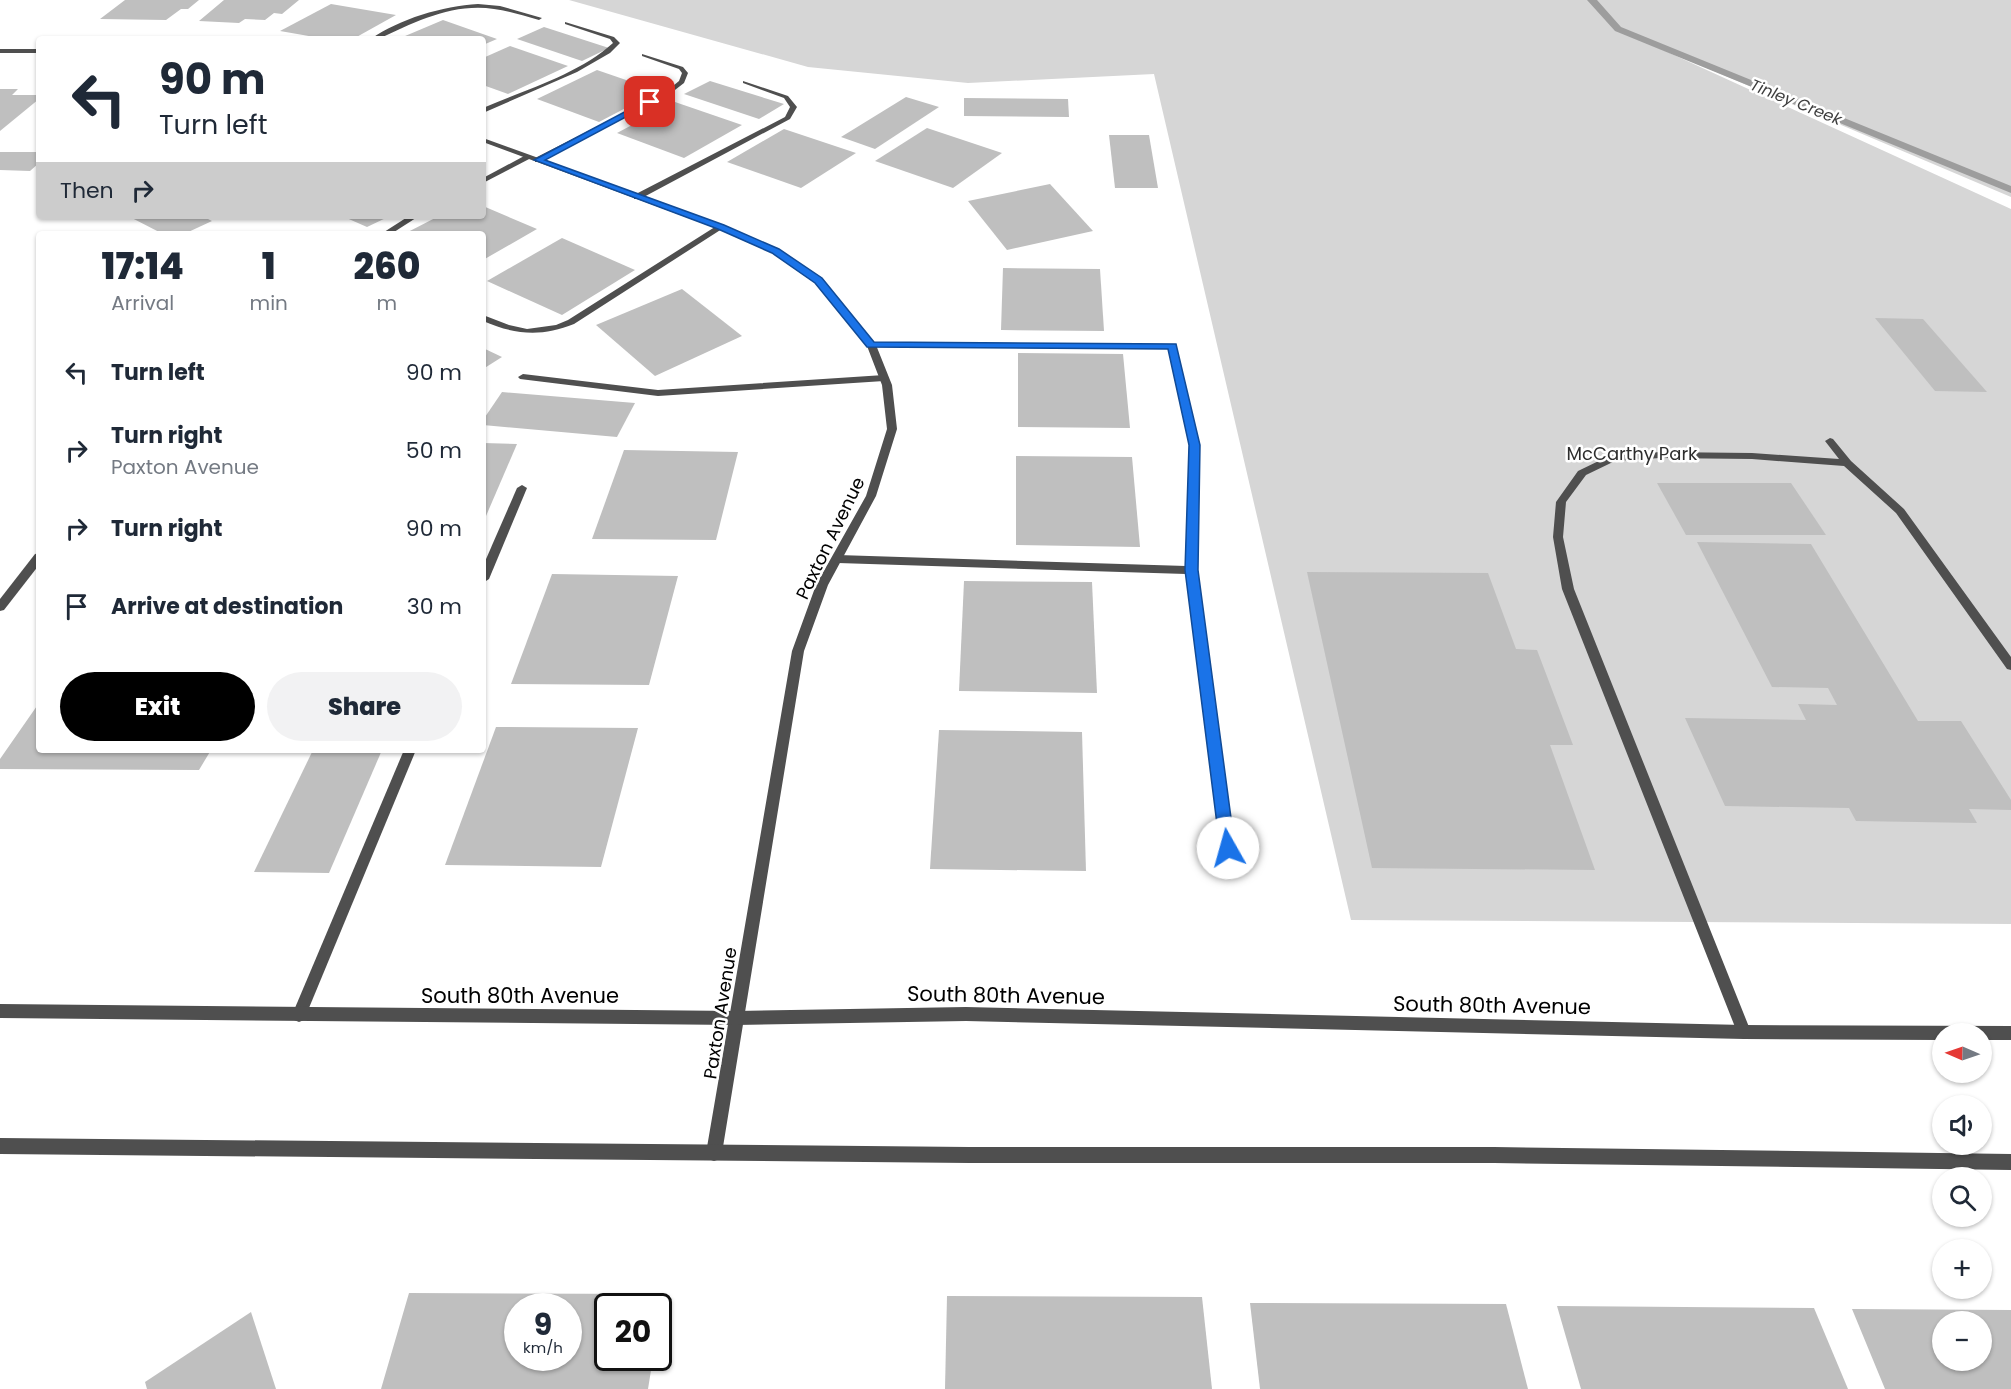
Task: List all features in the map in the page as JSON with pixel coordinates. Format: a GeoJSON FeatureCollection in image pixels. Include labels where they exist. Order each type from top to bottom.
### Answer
{"type":"FeatureCollection","features":[{"type":"Feature","properties":{"kind":"street"},"geometry":{"type":"LineString","coordinates":[[380,36],[425,15],[448,8],[472,5],[492,7],[539,18]]}},
{"type":"Feature","properties":{"kind":"street"},"geometry":{"type":"LineString","coordinates":[[486,110],[592,62],[610,52],[617,43],[612,38],[567,23]]}},
{"type":"Feature","properties":{"kind":"street"},"geometry":{"type":"LineString","coordinates":[[0,51],[36,51]]}},
{"type":"Feature","properties":{"kind":"street"},"geometry":{"type":"LineString","coordinates":[[486,180],[669,92],[682,81],[685,74],[681,68],[644,55]]}},
{"type":"Feature","properties":{"kind":"street"},"geometry":{"type":"LineString","coordinates":[[637,196],[788,118],[794,106],[786,97],[745,82]]}},
{"type":"Feature","properties":{"kind":"street","name":"Paxton Avenue"},"geometry":{"type":"LineString","coordinates":[[486,141],[721,227],[775,251],[818,280],[871,345],[887,385],[892,429],[872,496],[822,585],[798,651],[714,1153]]}},
{"type":"Feature","properties":{"kind":"street"},"geometry":{"type":"LineString","coordinates":[[389,231],[410,219]]}},
{"type":"Feature","properties":{"kind":"street"},"geometry":{"type":"LineString","coordinates":[[486,319],[507,329],[529,332],[553,330],[571,322],[721,227]]}},
{"type":"Feature","properties":{"kind":"street"},"geometry":{"type":"LineString","coordinates":[[871,345],[1173,346],[1194,445],[1191,570],[1228,848]]}},
{"type":"Feature","properties":{"kind":"street"},"geometry":{"type":"LineString","coordinates":[[523,377],[658,393],[884,378]]}},
{"type":"Feature","properties":{"kind":"street"},"geometry":{"type":"LineString","coordinates":[[1830,441],[1847,463],[1900,511],[2011,666]]}},
{"type":"Feature","properties":{"kind":"street"},"geometry":{"type":"LineString","coordinates":[[1744,1032],[1568,589],[1558,537],[1561,502],[1582,473],[1613,458],[1660,455],[1752,456],[1847,463]]}},
{"type":"Feature","properties":{"kind":"street"},"geometry":{"type":"LineString","coordinates":[[486,572],[522,488]]}},
{"type":"Feature","properties":{"kind":"street"},"geometry":{"type":"LineString","coordinates":[[838,559],[1191,570]]}},
{"type":"Feature","properties":{"kind":"street"},"geometry":{"type":"LineString","coordinates":[[0,607],[36,561]]}},
{"type":"Feature","properties":{"kind":"street"},"geometry":{"type":"LineString","coordinates":[[299,1015],[409,753]]}},
{"type":"Feature","properties":{"kind":"street","name":"South 80th Avenue"},"geometry":{"type":"LineString","coordinates":[[0,1011],[736,1018],[966,1014],[1744,1032],[2011,1033]]}},
{"type":"Feature","properties":{"kind":"street"},"geometry":{"type":"LineString","coordinates":[[0,1146],[714,1153],[1494,1155],[2011,1162]]}},
{"type":"Feature","properties":{"kind":"green space","name":"McCarthy Park"},"geometry":{"type":"Polygon","coordinates":[[[569,0],[2011,0],[2011,197],[1650,44],[2011,209],[2011,924],[1351,920],[1154,74],[968,83],[808,67],[569,0]]]}},
{"type":"Feature","properties":{"kind":"building"},"geometry":{"type":"Polygon","coordinates":[[[125,0],[199,0],[188,9],[181,9],[166,20],[100,19],[125,0]]]}},
{"type":"Feature","properties":{"kind":"building"},"geometry":{"type":"Polygon","coordinates":[[[224,0],[299,0],[282,14],[274,13],[265,20],[245,19],[239,23],[199,21],[224,0]]]}},
{"type":"Feature","properties":{"kind":"building"},"geometry":{"type":"Polygon","coordinates":[[[331,4],[396,15],[358,36],[309,36],[280,31],[331,4]]]}},
{"type":"Feature","properties":{"kind":"building"},"geometry":{"type":"Polygon","coordinates":[[[443,20],[497,39],[486,44],[486,36],[405,36],[443,20]]]}},
{"type":"Feature","properties":{"kind":"building"},"geometry":{"type":"Polygon","coordinates":[[[544,27],[609,48],[582,61],[517,39],[544,27]]]}},
{"type":"Feature","properties":{"kind":"building"},"geometry":{"type":"Polygon","coordinates":[[[510,46],[568,66],[508,94],[486,86],[486,57],[510,46]]]}},
{"type":"Feature","properties":{"kind":"building"},"geometry":{"type":"Polygon","coordinates":[[[597,70],[658,91],[599,122],[537,99],[597,70]]]}},
{"type":"Feature","properties":{"kind":"building"},"geometry":{"type":"Polygon","coordinates":[[[710,81],[784,104],[759,119],[684,94],[710,81]]]}},
{"type":"Feature","properties":{"kind":"building"},"geometry":{"type":"Polygon","coordinates":[[[0,89],[18,89],[12,95],[36,95],[36,101],[0,131],[0,89]]]}},
{"type":"Feature","properties":{"kind":"building"},"geometry":{"type":"Polygon","coordinates":[[[906,97],[939,107],[875,149],[841,137],[906,97]]]}},
{"type":"Feature","properties":{"kind":"building"},"geometry":{"type":"Polygon","coordinates":[[[964,98],[1068,99],[1069,117],[964,116],[964,98]]]}},
{"type":"Feature","properties":{"kind":"building"},"geometry":{"type":"Polygon","coordinates":[[[675,102],[742,125],[684,158],[617,133],[675,102]]]}},
{"type":"Feature","properties":{"kind":"building"},"geometry":{"type":"Polygon","coordinates":[[[927,128],[1002,153],[953,188],[875,161],[927,128]]]}},
{"type":"Feature","properties":{"kind":"building"},"geometry":{"type":"Polygon","coordinates":[[[784,129],[856,153],[801,188],[727,162],[784,129]]]}},
{"type":"Feature","properties":{"kind":"building"},"geometry":{"type":"Polygon","coordinates":[[[1109,135],[1149,135],[1158,188],[1115,188],[1109,135]]]}},
{"type":"Feature","properties":{"kind":"building"},"geometry":{"type":"Polygon","coordinates":[[[0,152],[36,152],[36,166],[30,171],[0,170],[0,152]]]}},
{"type":"Feature","properties":{"kind":"building"},"geometry":{"type":"Polygon","coordinates":[[[1050,184],[1093,231],[1007,250],[968,201],[1050,184]]]}},
{"type":"Feature","properties":{"kind":"building"},"geometry":{"type":"Polygon","coordinates":[[[486,207],[537,229],[486,258],[486,231],[410,231],[433,219],[486,219],[486,207]]]}},
{"type":"Feature","properties":{"kind":"building"},"geometry":{"type":"Polygon","coordinates":[[[134,219],[208,219],[212,221],[190,231],[157,231],[134,219]]]}},
{"type":"Feature","properties":{"kind":"building"},"geometry":{"type":"Polygon","coordinates":[[[349,219],[384,219],[367,227],[349,219]]]}},
{"type":"Feature","properties":{"kind":"building"},"geometry":{"type":"Polygon","coordinates":[[[562,238],[635,270],[562,315],[487,281],[562,238]]]}},
{"type":"Feature","properties":{"kind":"building"},"geometry":{"type":"Polygon","coordinates":[[[1003,268],[1100,269],[1104,331],[1001,330],[1003,268]]]}},
{"type":"Feature","properties":{"kind":"building"},"geometry":{"type":"Polygon","coordinates":[[[682,289],[742,336],[655,376],[596,325],[682,289]]]}},
{"type":"Feature","properties":{"kind":"building"},"geometry":{"type":"Polygon","coordinates":[[[1875,318],[1923,319],[1987,392],[1935,391],[1875,318]]]}},
{"type":"Feature","properties":{"kind":"building"},"geometry":{"type":"Polygon","coordinates":[[[486,349],[502,357],[486,367],[486,349]]]}},
{"type":"Feature","properties":{"kind":"building"},"geometry":{"type":"Polygon","coordinates":[[[1018,353],[1123,354],[1130,428],[1018,427],[1018,353]]]}},
{"type":"Feature","properties":{"kind":"building"},"geometry":{"type":"Polygon","coordinates":[[[502,392],[635,403],[617,437],[486,425],[486,416],[502,392]]]}},
{"type":"Feature","properties":{"kind":"building"},"geometry":{"type":"Polygon","coordinates":[[[486,443],[517,444],[486,516],[486,443]]]}},
{"type":"Feature","properties":{"kind":"building"},"geometry":{"type":"Polygon","coordinates":[[[624,450],[738,452],[716,540],[592,539],[624,450]]]}},
{"type":"Feature","properties":{"kind":"building"},"geometry":{"type":"Polygon","coordinates":[[[1016,456],[1132,457],[1140,547],[1016,545],[1016,456]]]}},
{"type":"Feature","properties":{"kind":"building"},"geometry":{"type":"Polygon","coordinates":[[[1657,483],[1791,483],[1826,535],[1686,535],[1657,483]]]}},
{"type":"Feature","properties":{"kind":"building"},"geometry":{"type":"Polygon","coordinates":[[[1697,542],[1811,544],[1918,721],[1961,721],[2011,800],[2011,810],[1969,809],[1977,823],[1856,821],[1849,808],[1725,806],[1685,718],[1806,720],[1798,704],[1837,705],[1828,688],[1772,687],[1697,542]]]}},
{"type":"Feature","properties":{"kind":"building"},"geometry":{"type":"Polygon","coordinates":[[[1307,572],[1488,573],[1516,649],[1537,650],[1573,745],[1550,745],[1595,870],[1372,868],[1307,572]]]}},
{"type":"Feature","properties":{"kind":"building"},"geometry":{"type":"Polygon","coordinates":[[[552,574],[678,576],[649,685],[511,684],[552,574]]]}},
{"type":"Feature","properties":{"kind":"building"},"geometry":{"type":"Polygon","coordinates":[[[964,581],[1092,582],[1097,693],[959,691],[964,581]]]}},
{"type":"Feature","properties":{"kind":"building"},"geometry":{"type":"Polygon","coordinates":[[[36,707],[36,753],[209,753],[199,770],[0,769],[0,759],[36,707]]]}},
{"type":"Feature","properties":{"kind":"building"},"geometry":{"type":"Polygon","coordinates":[[[496,727],[638,728],[601,867],[445,865],[496,727]]]}},
{"type":"Feature","properties":{"kind":"building"},"geometry":{"type":"Polygon","coordinates":[[[939,730],[1082,732],[1086,871],[930,869],[939,730]]]}},
{"type":"Feature","properties":{"kind":"building"},"geometry":{"type":"Polygon","coordinates":[[[312,753],[381,753],[329,873],[254,872],[312,753]]]}},
{"type":"Feature","properties":{"kind":"building"},"geometry":{"type":"Polygon","coordinates":[[[409,1293],[504,1293],[504,1371],[582,1371],[582,1294],[594,1294],[594,1371],[651,1371],[648,1389],[381,1389],[409,1293]]]}},
{"type":"Feature","properties":{"kind":"building"},"geometry":{"type":"Polygon","coordinates":[[[947,1296],[1202,1297],[1212,1389],[945,1389],[947,1296]]]}},
{"type":"Feature","properties":{"kind":"building"},"geometry":{"type":"Polygon","coordinates":[[[1250,1303],[1506,1304],[1528,1389],[1260,1389],[1250,1303]]]}},
{"type":"Feature","properties":{"kind":"building"},"geometry":{"type":"Polygon","coordinates":[[[1557,1306],[1814,1308],[1848,1389],[1581,1389],[1557,1306]]]}},
{"type":"Feature","properties":{"kind":"building"},"geometry":{"type":"Polygon","coordinates":[[[1852,1309],[2011,1310],[2011,1389],[1885,1389],[1852,1309]]]}},
{"type":"Feature","properties":{"kind":"building"},"geometry":{"type":"Polygon","coordinates":[[[251,1312],[276,1389],[147,1389],[145,1382],[251,1312]]]}},
{"type":"Feature","properties":{"kind":"waterway","name":"Tinley Creek"},"geometry":{"type":"LineString","coordinates":[[1592,0],[1618,29],[2011,190]]}},
{"type":"Feature","properties":{"kind":"route"},"geometry":{"type":"LineString","coordinates":[[650,102],[538,160],[721,227],[775,251],[818,280],[871,345],[1173,346],[1194,445],[1191,570],[1228,848]]}}]}
